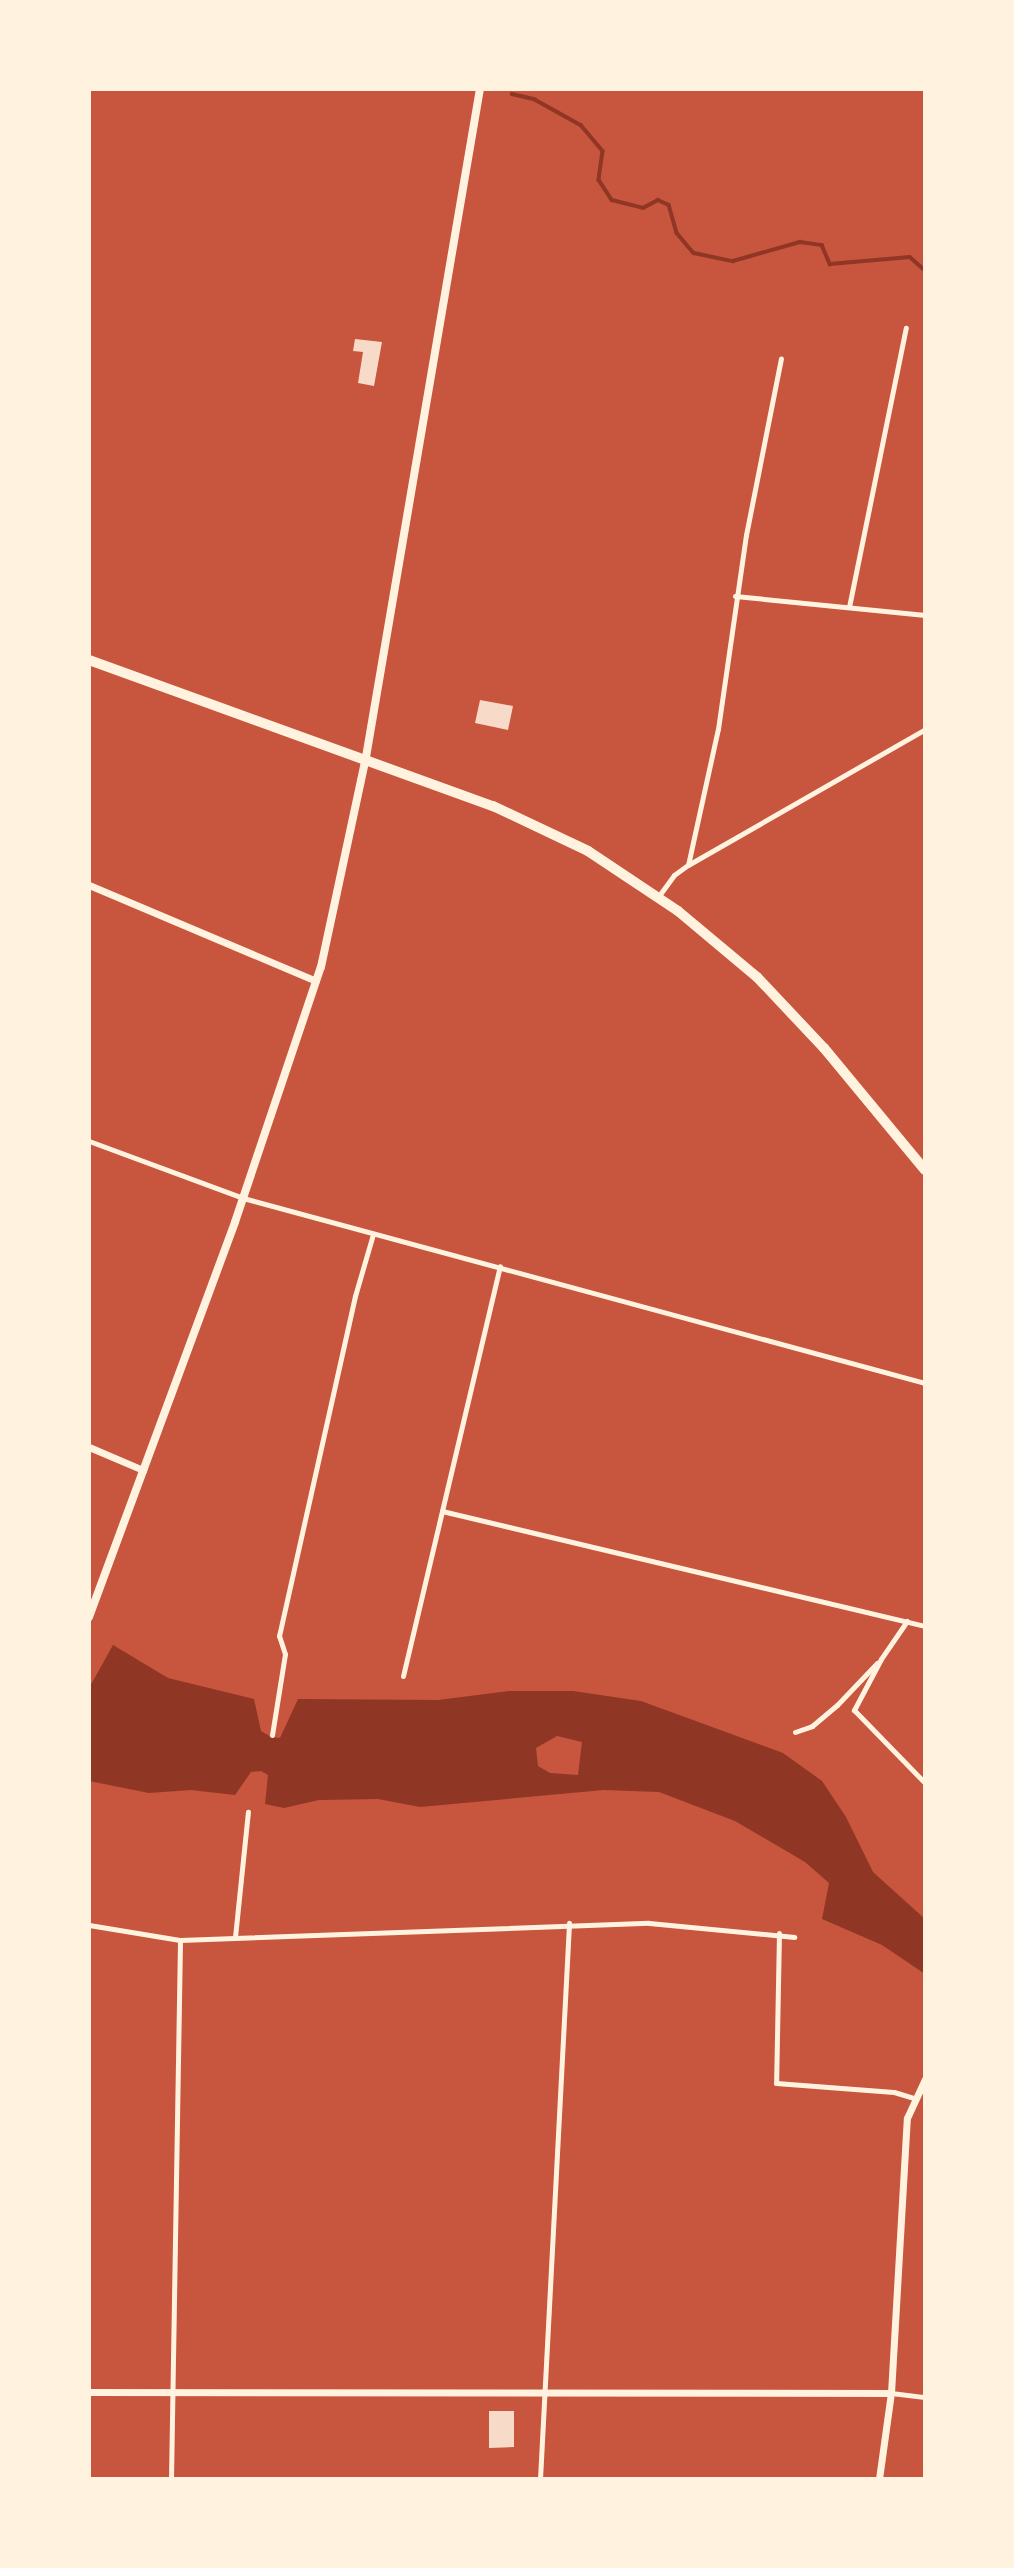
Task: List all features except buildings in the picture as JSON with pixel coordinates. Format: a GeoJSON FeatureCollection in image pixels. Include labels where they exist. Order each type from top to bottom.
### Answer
{"type":"FeatureCollection","features":[{"type":"Feature","properties":{"kind":"highway"},"geometry":{"type":"LineString","coordinates":[[89,660],[366,757],[493,806],[565,840],[658,897],[788,1007],[925,1170]]}},
{"type":"Feature","properties":{"kind":"main road"},"geometry":{"type":"LineString","coordinates":[[89,1617],[243,1198],[316,981],[366,757],[480,89]]}},
{"type":"Feature","properties":{"kind":"street"},"geometry":{"type":"LineString","coordinates":[[849,607],[906,328]]}},
{"type":"Feature","properties":{"kind":"street"},"geometry":{"type":"LineString","coordinates":[[688,865],[718,729],[735,596],[781,358]]}},
{"type":"Feature","properties":{"kind":"street"},"geometry":{"type":"LineString","coordinates":[[735,596],[925,615]]}},
{"type":"Feature","properties":{"kind":"street"},"geometry":{"type":"LineString","coordinates":[[658,897],[674,875],[688,865],[925,729]]}},
{"type":"Feature","properties":{"kind":"street"},"geometry":{"type":"LineString","coordinates":[[89,885],[316,981]]}},
{"type":"Feature","properties":{"kind":"street"},"geometry":{"type":"LineString","coordinates":[[89,1141],[243,1198],[925,1383]]}},
{"type":"Feature","properties":{"kind":"street"},"geometry":{"type":"LineString","coordinates":[[272,1735],[285,1654],[279,1636],[355,1296],[373,1234]]}},
{"type":"Feature","properties":{"kind":"street"},"geometry":{"type":"LineString","coordinates":[[403,1676],[500,1266]]}},
{"type":"Feature","properties":{"kind":"street"},"geometry":{"type":"LineString","coordinates":[[89,1447],[144,1470]]}},
{"type":"Feature","properties":{"kind":"street"},"geometry":{"type":"LineString","coordinates":[[442,1511],[925,1626]]}},
{"type":"Feature","properties":{"kind":"street"},"geometry":{"type":"LineString","coordinates":[[907,1621],[881,1658],[854,1710],[925,1783]]}},
{"type":"Feature","properties":{"kind":"street"},"geometry":{"type":"LineString","coordinates":[[795,1732],[812,1726],[837,1705],[881,1658]]}},
{"type":"Feature","properties":{"kind":"street"},"geometry":{"type":"LineString","coordinates":[[235,1937],[248,1812]]}},
{"type":"Feature","properties":{"kind":"street"},"geometry":{"type":"LineString","coordinates":[[540,2479],[569,1923]]}},
{"type":"Feature","properties":{"kind":"street"},"geometry":{"type":"LineString","coordinates":[[89,1926],[180,1940],[569,1923],[649,1923],[779,1933],[794,1937]]}},
{"type":"Feature","properties":{"kind":"street"},"geometry":{"type":"LineString","coordinates":[[779,1933],[776,2083],[894,2092],[914,2098]]}},
{"type":"Feature","properties":{"kind":"street"},"geometry":{"type":"LineString","coordinates":[[171,2479],[180,1940]]}},
{"type":"Feature","properties":{"kind":"street"},"geometry":{"type":"LineString","coordinates":[[879,2479],[891,2393],[906,2132],[914,2098],[925,2079]]}},
{"type":"Feature","properties":{"kind":"street"},"geometry":{"type":"LineString","coordinates":[[89,2392],[891,2393],[925,2397]]}},
{"type":"Feature","properties":{"kind":"shaded area"},"geometry":{"type":"Polygon","coordinates":[[[113,1645],[168,1678],[254,1699],[261,1731],[271,1737],[280,1738],[298,1699],[438,1700],[509,1691],[573,1691],[641,1701],[783,1753],[822,1781],[846,1817],[873,1872],[925,1919],[925,1974],[882,1945],[822,1919],[829,1883],[805,1862],[735,1821],[659,1792],[604,1790],[420,1807],[378,1799],[319,1800],[284,1808],[265,1804],[268,1775],[261,1771],[251,1772],[235,1795],[191,1790],[149,1793],[89,1781],[89,1688],[113,1645]],[[557,1736],[536,1748],[538,1766],[550,1773],[578,1775],[582,1742],[557,1736]]]}},
{"type":"Feature","properties":{"kind":"waterway"},"geometry":{"type":"LineString","coordinates":[[512,94],[534,99],[581,125],[603,151],[599,180],[612,200],[643,208],[658,200],[669,205],[677,233],[694,253],[733,261],[800,242],[822,245],[830,264],[910,257],[925,270]]}}]}
